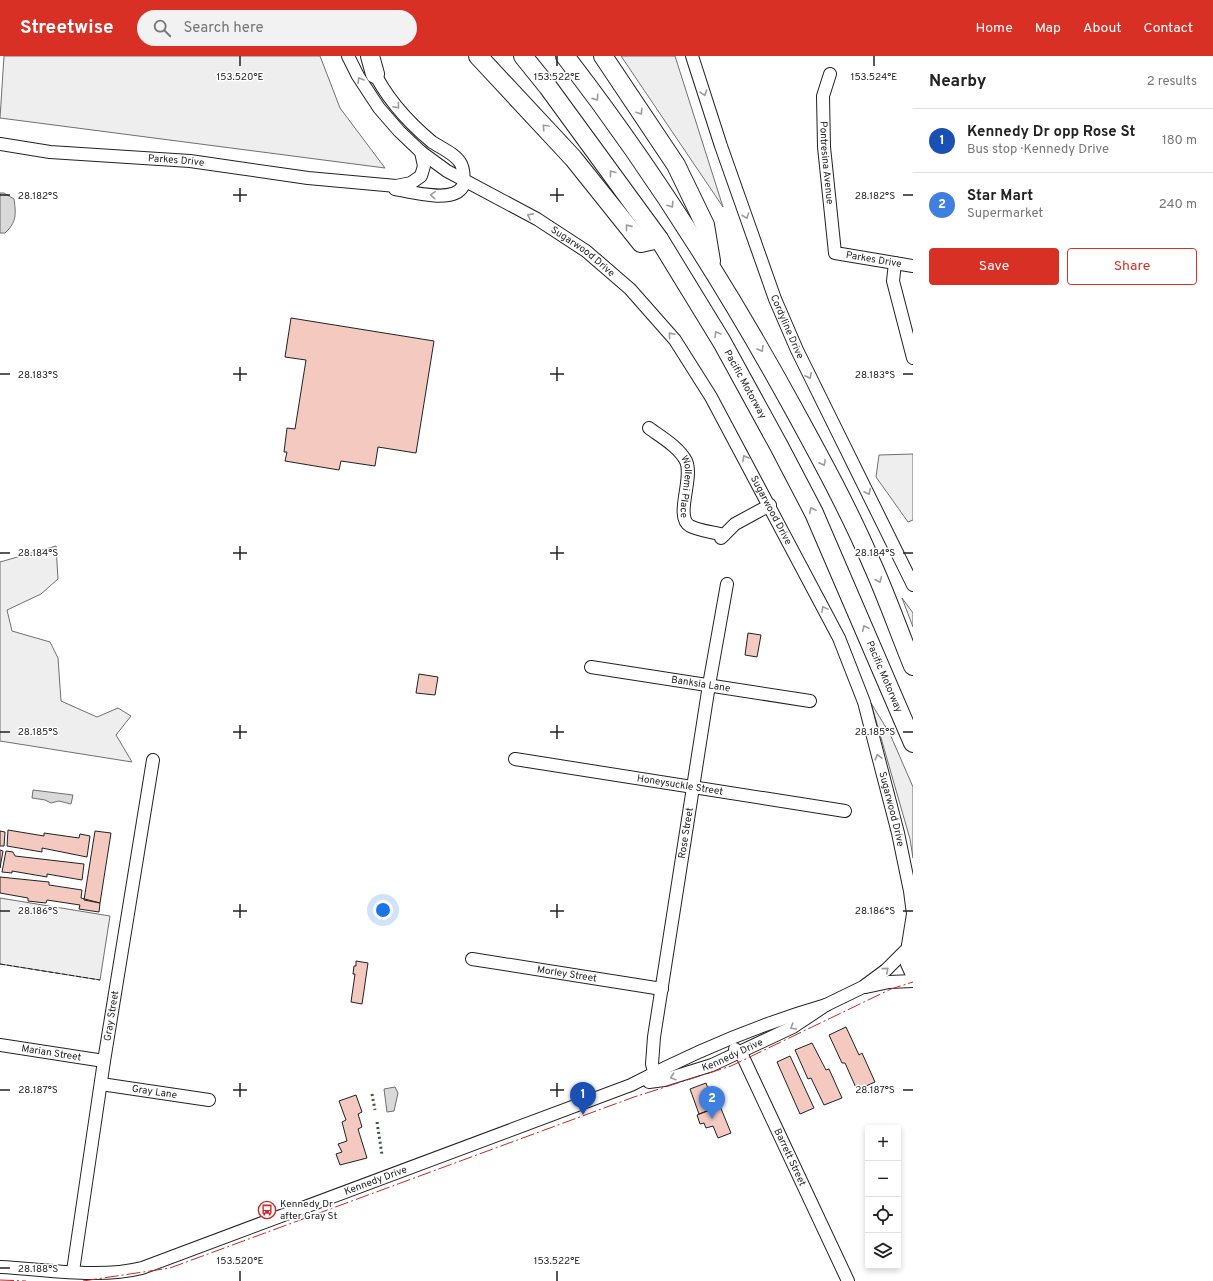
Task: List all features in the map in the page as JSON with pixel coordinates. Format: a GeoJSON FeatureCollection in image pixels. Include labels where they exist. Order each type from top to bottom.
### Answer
{"type":"FeatureCollection","features":[{"type":"Feature","properties":{"kind":"highway"},"geometry":{"type":"LineString","coordinates":[[370,56],[375,74]]}},
{"type":"Feature","properties":{"kind":"highway"},"geometry":{"type":"LineString","coordinates":[[478,56],[573,158],[641,243],[659,239]]}},
{"type":"Feature","properties":{"kind":"highway","name":"Pacific Motorway"},"geometry":{"type":"LineString","coordinates":[[523,56],[557,99],[659,239],[722,342],[810,506],[880,664],[913,743]]}},
{"type":"Feature","properties":{"kind":"highway"},"geometry":{"type":"LineString","coordinates":[[565,56],[650,174],[712,267],[741,314],[818,453],[872,562],[913,666]]}},
{"type":"Feature","properties":{"kind":"highway"},"geometry":{"type":"LineString","coordinates":[[603,56],[676,165],[705,225],[712,267]]}},
{"type":"Feature","properties":{"kind":"street","name":"Sugarwood Drive"},"geometry":{"type":"LineString","coordinates":[[348,56],[358,76],[379,108],[399,131],[421,152],[447,171],[537,219],[586,251],[630,289],[675,340],[711,397],[770,505],[839,638],[864,702],[898,833],[910,891],[913,914],[907,964],[913,977]]}},
{"type":"Feature","properties":{"kind":"street"},"geometry":{"type":"LineString","coordinates":[[366,56],[375,74],[392,100],[410,121],[432,141],[461,163],[464,180]]}},
{"type":"Feature","properties":{"kind":"street","name":"Cordyline Drive"},"geometry":{"type":"LineString","coordinates":[[692,56],[724,153],[781,313],[797,350],[913,585]]}},
{"type":"Feature","properties":{"kind":"street","name":"Pontresina Avenue"},"geometry":{"type":"LineString","coordinates":[[830,74],[823,96],[824,147],[835,253]]}},
{"type":"Feature","properties":{"kind":"street","name":"Parkes Drive"},"geometry":{"type":"LineString","coordinates":[[0,144],[50,152],[190,161],[352,182],[428,195],[443,196],[454,194],[461,190],[464,180]]}},
{"type":"Feature","properties":{"kind":"street","name":"Parkes Drive"},"geometry":{"type":"LineString","coordinates":[[352,182],[399,186],[414,182],[421,176],[424,169],[424,159],[421,152]]}},
{"type":"Feature","properties":{"kind":"street","name":"Parkes Drive"},"geometry":{"type":"LineString","coordinates":[[835,253],[913,266]]}},
{"type":"Feature","properties":{"kind":"street"},"geometry":{"type":"LineString","coordinates":[[896,263],[893,281],[913,358]]}},
{"type":"Feature","properties":{"kind":"street","name":"Wollemi Place"},"geometry":{"type":"LineString","coordinates":[[649,428],[678,451],[687,463],[688,478],[683,513],[686,522],[693,527],[722,536],[735,524],[770,505]]}},
{"type":"Feature","properties":{"kind":"street","name":"Rose Street"},"geometry":{"type":"LineString","coordinates":[[655,1077],[651,1059],[709,686],[727,584]]}},
{"type":"Feature","properties":{"kind":"street","name":"Banksia Lane"},"geometry":{"type":"LineString","coordinates":[[591,666],[810,701]]}},
{"type":"Feature","properties":{"kind":"street","name":"Honeysuckle Street"},"geometry":{"type":"LineString","coordinates":[[515,759],[845,811]]}},
{"type":"Feature","properties":{"kind":"street","name":"Gray Street"},"geometry":{"type":"LineString","coordinates":[[73,1271],[104,1061],[153,760]]}},
{"type":"Feature","properties":{"kind":"street","name":"Kennedy Drive"},"geometry":{"type":"LineString","coordinates":[[655,1077],[712,1064],[741,1053],[793,1027],[826,1005],[863,987],[886,970],[910,945]]}},
{"type":"Feature","properties":{"kind":"street","name":"Morley Street"},"geometry":{"type":"LineString","coordinates":[[472,959],[662,989]]}},
{"type":"Feature","properties":{"kind":"street","name":"Kennedy Drive"},"geometry":{"type":"LineString","coordinates":[[863,987],[888,982],[913,981]]}},
{"type":"Feature","properties":{"kind":"street","name":"Kennedy Drive"},"geometry":{"type":"LineString","coordinates":[[0,1266],[102,1274],[121,1273],[142,1268],[655,1077],[712,1048],[788,1016],[826,1005]]}},
{"type":"Feature","properties":{"kind":"street"},"geometry":{"type":"LineString","coordinates":[[712,1048],[734,1049],[741,1053],[748,1033]]}},
{"type":"Feature","properties":{"kind":"street","name":"Marian Street"},"geometry":{"type":"LineString","coordinates":[[0,1045],[104,1061]]}},
{"type":"Feature","properties":{"kind":"street","name":"Barrett Street"},"geometry":{"type":"LineString","coordinates":[[741,1053],[848,1281]]}},
{"type":"Feature","properties":{"kind":"street","name":"Gray Lane"},"geometry":{"type":"LineString","coordinates":[[101,1084],[209,1100]]}},
{"type":"Feature","properties":{"kind":"shaded area"},"geometry":{"type":"Polygon","coordinates":[[[4,56],[320,56],[340,108],[385,168],[0,118],[4,56]]]}},
{"type":"Feature","properties":{"kind":"shaded area"},"geometry":{"type":"Polygon","coordinates":[[[621,56],[675,56],[723,207],[621,56]]]}},
{"type":"Feature","properties":{"kind":"shaded area"},"geometry":{"type":"Polygon","coordinates":[[[0,193],[4,193],[14,199],[15,204],[14,221],[5,233],[0,233],[0,193]]]}},
{"type":"Feature","properties":{"kind":"shaded area"},"geometry":{"type":"Polygon","coordinates":[[[913,454],[913,520],[908,522],[876,477],[879,455],[913,454]]]}},
{"type":"Feature","properties":{"kind":"shaded area"},"geometry":{"type":"Polygon","coordinates":[[[56,546],[58,579],[41,594],[7,610],[12,631],[50,642],[58,658],[61,701],[97,717],[118,708],[131,716],[116,735],[132,762],[0,741],[0,562],[56,546]]]}},
{"type":"Feature","properties":{"kind":"shaded area"},"geometry":{"type":"Polygon","coordinates":[[[902,598],[913,613],[913,627],[902,598]]]}},
{"type":"Feature","properties":{"kind":"shaded area"},"geometry":{"type":"Polygon","coordinates":[[[871,703],[890,734],[913,787],[913,858],[910,839],[871,703]]]}},
{"type":"Feature","properties":{"kind":"shaded area"},"geometry":{"type":"Polygon","coordinates":[[[33,790],[73,795],[71,804],[59,801],[51,803],[45,800],[32,798],[33,790]]]}},
{"type":"Feature","properties":{"kind":"shaded area"},"geometry":{"type":"Polygon","coordinates":[[[0,898],[110,916],[100,980],[0,964],[0,898]]]}},
{"type":"Feature","properties":{"kind":"shaded area"},"geometry":{"type":"Polygon","coordinates":[[[395,1087],[398,1093],[394,1111],[387,1112],[384,1089],[395,1087]]]}},
{"type":"Feature","properties":{"kind":"building"},"geometry":{"type":"Polygon","coordinates":[[[291,318],[434,341],[416,453],[378,447],[375,466],[341,461],[339,470],[285,461],[287,452],[284,452],[287,428],[295,429],[306,360],[285,357],[291,318]]]}},
{"type":"Feature","properties":{"kind":"building"},"geometry":{"type":"Polygon","coordinates":[[[748,633],[761,635],[757,657],[745,655],[748,633]]]}},
{"type":"Feature","properties":{"kind":"building"},"geometry":{"type":"Polygon","coordinates":[[[419,674],[438,677],[435,695],[416,693],[419,674]]]}},
{"type":"Feature","properties":{"kind":"building"},"geometry":{"type":"Polygon","coordinates":[[[8,830],[44,836],[44,833],[79,838],[80,834],[90,836],[87,857],[42,848],[42,852],[7,846],[8,830]]]}},
{"type":"Feature","properties":{"kind":"building"},"geometry":{"type":"Polygon","coordinates":[[[0,831],[5,832],[4,846],[0,846],[0,831]]]}},
{"type":"Feature","properties":{"kind":"building"},"geometry":{"type":"Polygon","coordinates":[[[95,831],[111,833],[100,903],[84,900],[95,831]]]}},
{"type":"Feature","properties":{"kind":"building"},"geometry":{"type":"Polygon","coordinates":[[[0,850],[3,851],[0,868],[0,850]]]}},
{"type":"Feature","properties":{"kind":"building"},"geometry":{"type":"Polygon","coordinates":[[[6,851],[13,852],[15,856],[84,864],[82,880],[47,874],[47,877],[12,871],[12,873],[2,872],[6,851]]]}},
{"type":"Feature","properties":{"kind":"building"},"geometry":{"type":"Polygon","coordinates":[[[0,877],[49,882],[49,885],[82,890],[81,898],[100,903],[99,912],[79,909],[80,905],[47,900],[46,903],[28,901],[28,898],[0,893],[0,877]]]}},
{"type":"Feature","properties":{"kind":"building"},"geometry":{"type":"Polygon","coordinates":[[[356,961],[368,963],[362,1004],[351,1002],[355,974],[353,974],[356,961]]]}},
{"type":"Feature","properties":{"kind":"building"},"geometry":{"type":"Polygon","coordinates":[[[846,1027],[859,1055],[862,1053],[875,1082],[857,1090],[845,1063],[842,1063],[829,1035],[846,1027]]]}},
{"type":"Feature","properties":{"kind":"building"},"geometry":{"type":"Polygon","coordinates":[[[812,1043],[826,1070],[829,1069],[842,1098],[824,1105],[811,1078],[808,1079],[795,1050],[812,1043]]]}},
{"type":"Feature","properties":{"kind":"building"},"geometry":{"type":"Polygon","coordinates":[[[790,1056],[814,1108],[800,1114],[777,1062],[790,1056]]]}},
{"type":"Feature","properties":{"kind":"building"},"geometry":{"type":"Polygon","coordinates":[[[706,1083],[715,1108],[699,1114],[690,1089],[706,1083]]]}},
{"type":"Feature","properties":{"kind":"building"},"geometry":{"type":"Polygon","coordinates":[[[356,1095],[362,1112],[358,1114],[362,1127],[358,1129],[367,1158],[340,1165],[336,1154],[342,1152],[338,1144],[347,1141],[342,1122],[346,1120],[339,1101],[356,1095]]]}},
{"type":"Feature","properties":{"kind":"building"},"geometry":{"type":"Polygon","coordinates":[[[720,1106],[731,1133],[718,1138],[713,1126],[706,1128],[704,1123],[700,1124],[697,1115],[720,1106]]]}},
{"type":"Feature","properties":{"kind":"hedge"},"geometry":{"type":"LineString","coordinates":[[372,1094],[375,1110]]}},
{"type":"Feature","properties":{"kind":"hedge"},"geometry":{"type":"LineString","coordinates":[[377,1122],[382,1155]]}},
{"type":"Feature","properties":{"kind":"fence"},"geometry":{"type":"LineString","coordinates":[[0,964],[100,980]]}},
{"type":"Feature","properties":{"kind":"power"},"geometry":{"type":"LineString","coordinates":[[83,1281],[170,1268],[634,1097],[731,1066],[891,989],[913,982]]}},
{"type":"Feature","properties":{"kind":"power"},"geometry":{"type":"LineString","coordinates":[[0,1280],[26,1281]]}},
{"type":"Feature","properties":{"kind":"place","name":"Kennedy Dr opp Rose St"},"geometry":{"type":"Point","coordinates":[583,1115]}},
{"type":"Feature","properties":{"kind":"place","name":"Star Mart"},"geometry":{"type":"Point","coordinates":[712,1119]}},
{"type":"Feature","properties":{"kind":"place","name":"Kennedy Dr after Gray St"},"geometry":{"type":"Point","coordinates":[267,1210]}}]}
